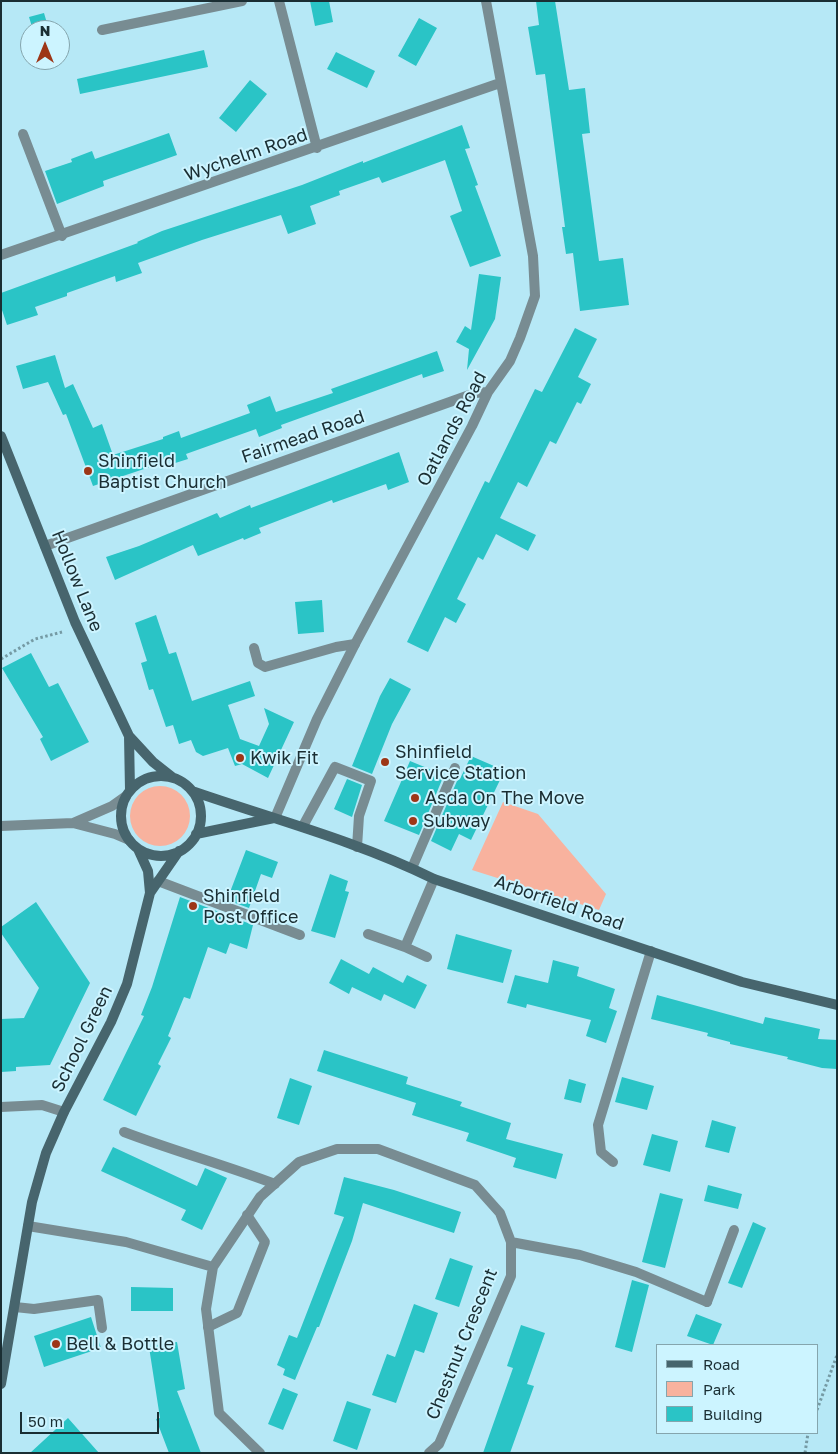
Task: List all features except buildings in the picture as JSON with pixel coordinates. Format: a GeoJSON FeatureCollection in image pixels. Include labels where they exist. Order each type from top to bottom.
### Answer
{"type":"FeatureCollection","features":[{"type":"Feature","properties":{"kind":"main road","name":"Hollow Lane"},"geometry":{"type":"LineString","coordinates":[[1,436],[78,630],[130,736],[153,762],[172,777]]}},
{"type":"Feature","properties":{"kind":"main road","name":"Hollow Lane"},"geometry":{"type":"LineString","coordinates":[[128,793],[130,736]]}},
{"type":"Feature","properties":{"kind":"main road"},"geometry":{"type":"LineString","coordinates":[[157,776],[172,777],[183,782],[192,790],[200,812],[196,834],[189,844],[179,851],[165,855],[151,854],[138,849],[129,840],[120,814],[128,793],[142,780],[157,776]]}},
{"type":"Feature","properties":{"kind":"main road","name":"Arborfield Road"},"geometry":{"type":"LineString","coordinates":[[192,790],[303,826],[412,868],[434,879],[742,982],[837,1005]]}},
{"type":"Feature","properties":{"kind":"main road","name":"Arborfield Road"},"geometry":{"type":"LineString","coordinates":[[196,834],[275,818]]}},
{"type":"Feature","properties":{"kind":"main road","name":"School Green"},"geometry":{"type":"LineString","coordinates":[[138,849],[148,871],[150,894]]}},
{"type":"Feature","properties":{"kind":"main road","name":"School Green"},"geometry":{"type":"LineString","coordinates":[[1,1384],[16,1307],[32,1202],[46,1153],[64,1112],[112,1022],[127,984],[150,894],[179,851]]}},
{"type":"Feature","properties":{"kind":"street"},"geometry":{"type":"LineString","coordinates":[[102,30],[242,1]]}},
{"type":"Feature","properties":{"kind":"street"},"geometry":{"type":"LineString","coordinates":[[279,1],[316,148]]}},
{"type":"Feature","properties":{"kind":"street","name":"Oatlands Road"},"geometry":{"type":"LineString","coordinates":[[275,818],[317,719],[355,644],[472,426],[488,392],[510,361],[535,296],[534,256],[486,1]]}},
{"type":"Feature","properties":{"kind":"street","name":"Wychelm Road"},"geometry":{"type":"LineString","coordinates":[[1,256],[500,83]]}},
{"type":"Feature","properties":{"kind":"street"},"geometry":{"type":"LineString","coordinates":[[23,134],[62,236]]}},
{"type":"Feature","properties":{"kind":"street","name":"Fairmead Road"},"geometry":{"type":"LineString","coordinates":[[45,546],[475,393],[488,392]]}},
{"type":"Feature","properties":{"kind":"street"},"geometry":{"type":"LineString","coordinates":[[254,648],[258,663],[265,667],[336,647],[355,644]]}},
{"type":"Feature","properties":{"kind":"street"},"geometry":{"type":"LineString","coordinates":[[303,826],[335,767],[371,781],[359,816],[357,847]]}},
{"type":"Feature","properties":{"kind":"street"},"geometry":{"type":"LineString","coordinates":[[412,868],[455,768]]}},
{"type":"Feature","properties":{"kind":"street"},"geometry":{"type":"LineString","coordinates":[[73,823],[112,806],[128,793]]}},
{"type":"Feature","properties":{"kind":"street"},"geometry":{"type":"LineString","coordinates":[[1,826],[73,823],[115,834],[129,840]]}},
{"type":"Feature","properties":{"kind":"street"},"geometry":{"type":"LineString","coordinates":[[405,947],[434,879]]}},
{"type":"Feature","properties":{"kind":"street"},"geometry":{"type":"LineString","coordinates":[[158,881],[300,935]]}},
{"type":"Feature","properties":{"kind":"street"},"geometry":{"type":"LineString","coordinates":[[368,934],[428,957]]}},
{"type":"Feature","properties":{"kind":"street"},"geometry":{"type":"LineString","coordinates":[[613,1162],[601,1152],[598,1125],[651,951]]}},
{"type":"Feature","properties":{"kind":"street","name":"School Green"},"geometry":{"type":"LineString","coordinates":[[1,1107],[42,1106],[64,1112]]}},
{"type":"Feature","properties":{"kind":"street"},"geometry":{"type":"LineString","coordinates":[[124,1132],[186,1155],[220,1162],[275,1184]]}},
{"type":"Feature","properties":{"kind":"street","name":"Chestnut Crescent"},"geometry":{"type":"LineString","coordinates":[[260,1453],[219,1413],[206,1309],[213,1267],[260,1197],[300,1162],[337,1148],[378,1148],[475,1185],[500,1213],[511,1242],[511,1276],[439,1444],[429,1453]]}},
{"type":"Feature","properties":{"kind":"street"},"geometry":{"type":"LineString","coordinates":[[208,1327],[237,1313],[265,1242],[247,1216]]}},
{"type":"Feature","properties":{"kind":"street"},"geometry":{"type":"LineString","coordinates":[[28,1226],[126,1242],[213,1267]]}},
{"type":"Feature","properties":{"kind":"street"},"geometry":{"type":"LineString","coordinates":[[511,1242],[580,1256],[627,1269],[707,1302],[734,1230]]}},
{"type":"Feature","properties":{"kind":"street"},"geometry":{"type":"LineString","coordinates":[[16,1307],[34,1309],[98,1300],[102,1328]]}},
{"type":"Feature","properties":{"kind":"path"},"geometry":{"type":"LineString","coordinates":[[1,659],[35,639],[62,632]]}},
{"type":"Feature","properties":{"kind":"path"},"geometry":{"type":"LineString","coordinates":[[818,1407],[837,1355]]}},
{"type":"Feature","properties":{"kind":"path"},"geometry":{"type":"LineString","coordinates":[[805,1453],[808,1434]]}},
{"type":"Feature","properties":{"kind":"green space"},"geometry":{"type":"Polygon","coordinates":[[[154,786],[166,786],[182,794],[188,804],[190,816],[188,828],[182,838],[166,846],[154,846],[138,838],[130,822],[130,810],[138,794],[154,786]]]}},
{"type":"Feature","properties":{"kind":"green space"},"geometry":{"type":"Polygon","coordinates":[[[503,802],[538,814],[606,894],[599,910],[472,870],[503,802]]]}},
{"type":"Feature","properties":{"kind":"place","name":"Shinfield Baptist Church"},"geometry":{"type":"Point","coordinates":[88,471]}},
{"type":"Feature","properties":{"kind":"place","name":"Kwik Fit"},"geometry":{"type":"Point","coordinates":[240,758]}},
{"type":"Feature","properties":{"kind":"place","name":"Shinfield Service Station"},"geometry":{"type":"Point","coordinates":[385,762]}},
{"type":"Feature","properties":{"kind":"place","name":"Asda On The Move"},"geometry":{"type":"Point","coordinates":[415,798]}},
{"type":"Feature","properties":{"kind":"place","name":"Subway"},"geometry":{"type":"Point","coordinates":[413,821]}},
{"type":"Feature","properties":{"kind":"place","name":"Shinfield Post Office"},"geometry":{"type":"Point","coordinates":[193,906]}},
{"type":"Feature","properties":{"kind":"place","name":"Bell & Bottle"},"geometry":{"type":"Point","coordinates":[56,1344]}}]}
